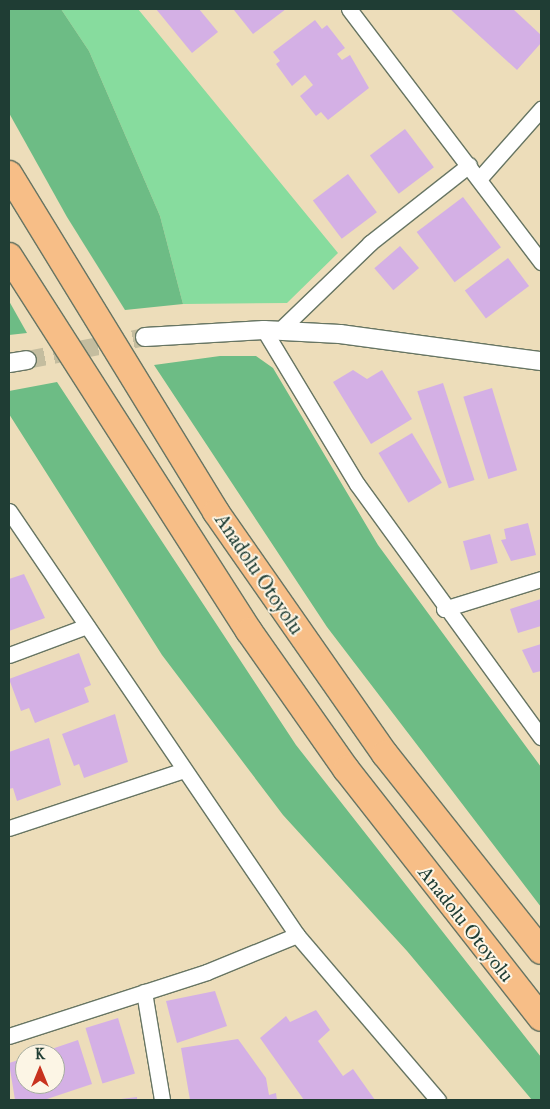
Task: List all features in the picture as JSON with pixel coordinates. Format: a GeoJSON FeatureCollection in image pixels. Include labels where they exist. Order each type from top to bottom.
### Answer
{"type":"FeatureCollection","features":[{"type":"Feature","properties":{"kind":"highway","name":"Anadolu Otoyolu"},"geometry":{"type":"LineString","coordinates":[[9,174],[222,520],[385,754],[541,951]]}},
{"type":"Feature","properties":{"kind":"highway","name":"Anadolu Otoyolu"},"geometry":{"type":"LineString","coordinates":[[9,256],[249,631],[346,769],[541,1018]]}},
{"type":"Feature","properties":{"kind":"street"},"geometry":{"type":"LineString","coordinates":[[349,9],[541,262]]}},
{"type":"Feature","properties":{"kind":"street"},"geometry":{"type":"LineString","coordinates":[[479,179],[541,109]]}},
{"type":"Feature","properties":{"kind":"street"},"geometry":{"type":"LineString","coordinates":[[271,330],[370,243],[469,165]]}},
{"type":"Feature","properties":{"kind":"street"},"geometry":{"type":"LineString","coordinates":[[271,330],[357,484],[444,609],[541,737]]}},
{"type":"Feature","properties":{"kind":"street"},"geometry":{"type":"LineString","coordinates":[[146,337],[271,330],[340,334],[541,361]]}},
{"type":"Feature","properties":{"kind":"street"},"geometry":{"type":"LineString","coordinates":[[9,363],[26,360]]}},
{"type":"Feature","properties":{"kind":"street"},"geometry":{"type":"LineString","coordinates":[[9,511],[297,935],[438,1100]]}},
{"type":"Feature","properties":{"kind":"street"},"geometry":{"type":"LineString","coordinates":[[444,609],[541,579]]}},
{"type":"Feature","properties":{"kind":"street"},"geometry":{"type":"LineString","coordinates":[[9,655],[87,626]]}},
{"type":"Feature","properties":{"kind":"street"},"geometry":{"type":"LineString","coordinates":[[9,828],[184,770]]}},
{"type":"Feature","properties":{"kind":"street"},"geometry":{"type":"LineString","coordinates":[[9,1036],[144,992],[297,935]]}},
{"type":"Feature","properties":{"kind":"street"},"geometry":{"type":"LineString","coordinates":[[144,992],[162,1100]]}},
{"type":"Feature","properties":{"kind":"green space"},"geometry":{"type":"Polygon","coordinates":[[[9,9],[61,9],[89,51],[160,216],[183,304],[125,310],[67,217],[9,113],[9,9]]]}},
{"type":"Feature","properties":{"kind":"green space"},"geometry":{"type":"Polygon","coordinates":[[[61,9],[138,9],[338,253],[287,303],[183,304],[160,216],[89,51],[61,9]]]}},
{"type":"Feature","properties":{"kind":"green space"},"geometry":{"type":"Polygon","coordinates":[[[9,301],[27,333],[9,335],[9,301]]]}},
{"type":"Feature","properties":{"kind":"green space"},"geometry":{"type":"Polygon","coordinates":[[[220,356],[256,356],[273,368],[378,545],[541,767],[541,907],[327,627],[154,365],[220,356]]]}},
{"type":"Feature","properties":{"kind":"green space"},"geometry":{"type":"Polygon","coordinates":[[[57,382],[296,745],[541,1057],[541,1100],[532,1100],[407,951],[283,815],[162,655],[9,414],[9,391],[57,382]]]}},
{"type":"Feature","properties":{"kind":"building"},"geometry":{"type":"Polygon","coordinates":[[[156,9],[199,9],[218,32],[192,53],[156,9]]]}},
{"type":"Feature","properties":{"kind":"building"},"geometry":{"type":"Polygon","coordinates":[[[235,9],[286,9],[253,34],[234,10],[235,9]]]}},
{"type":"Feature","properties":{"kind":"building"},"geometry":{"type":"Polygon","coordinates":[[[450,9],[513,9],[541,35],[541,43],[517,70],[450,9]]]}},
{"type":"Feature","properties":{"kind":"building"},"geometry":{"type":"Polygon","coordinates":[[[315,20],[322,29],[327,25],[345,48],[337,54],[342,60],[350,55],[369,88],[328,120],[321,112],[316,116],[300,96],[313,85],[305,75],[292,86],[276,64],[280,61],[273,52],[315,20]]]}},
{"type":"Feature","properties":{"kind":"building"},"geometry":{"type":"Polygon","coordinates":[[[405,129],[434,167],[399,194],[370,155],[405,129]]]}},
{"type":"Feature","properties":{"kind":"building"},"geometry":{"type":"Polygon","coordinates":[[[348,174],[377,212],[342,239],[313,200],[348,174]]]}},
{"type":"Feature","properties":{"kind":"building"},"geometry":{"type":"Polygon","coordinates":[[[463,197],[501,247],[455,282],[417,232],[463,197]]]}},
{"type":"Feature","properties":{"kind":"building"},"geometry":{"type":"Polygon","coordinates":[[[400,246],[419,268],[393,290],[374,268],[400,246]]]}},
{"type":"Feature","properties":{"kind":"building"},"geometry":{"type":"Polygon","coordinates":[[[508,258],[529,286],[486,318],[465,290],[508,258]]]}},
{"type":"Feature","properties":{"kind":"building"},"geometry":{"type":"Polygon","coordinates":[[[353,370],[367,379],[382,370],[412,419],[371,444],[333,382],[353,370]]]}},
{"type":"Feature","properties":{"kind":"building"},"geometry":{"type":"Polygon","coordinates":[[[443,383],[475,480],[449,488],[417,391],[443,383]]]}},
{"type":"Feature","properties":{"kind":"building"},"geometry":{"type":"Polygon","coordinates":[[[492,388],[517,470],[488,479],[463,397],[492,388]]]}},
{"type":"Feature","properties":{"kind":"building"},"geometry":{"type":"Polygon","coordinates":[[[412,433],[442,483],[408,503],[379,453],[412,433]]]}},
{"type":"Feature","properties":{"kind":"building"},"geometry":{"type":"Polygon","coordinates":[[[528,523],[536,555],[511,561],[501,540],[506,539],[504,529],[528,523]]]}},
{"type":"Feature","properties":{"kind":"building"},"geometry":{"type":"Polygon","coordinates":[[[490,534],[498,563],[471,570],[463,541],[490,534]]]}},
{"type":"Feature","properties":{"kind":"building"},"geometry":{"type":"Polygon","coordinates":[[[24,574],[45,618],[9,631],[9,579],[24,574]]]}},
{"type":"Feature","properties":{"kind":"building"},"geometry":{"type":"Polygon","coordinates":[[[541,599],[541,626],[518,633],[510,609],[541,599]]]}},
{"type":"Feature","properties":{"kind":"building"},"geometry":{"type":"Polygon","coordinates":[[[541,644],[541,671],[533,673],[522,650],[541,644]]]}},
{"type":"Feature","properties":{"kind":"building"},"geometry":{"type":"Polygon","coordinates":[[[79,653],[91,685],[84,688],[89,702],[35,723],[29,708],[21,711],[9,679],[79,653]]]}},
{"type":"Feature","properties":{"kind":"building"},"geometry":{"type":"Polygon","coordinates":[[[115,714],[128,762],[84,778],[79,764],[74,766],[62,734],[115,714]]]}},
{"type":"Feature","properties":{"kind":"building"},"geometry":{"type":"Polygon","coordinates":[[[49,738],[61,785],[17,801],[13,788],[9,789],[9,752],[49,738]]]}},
{"type":"Feature","properties":{"kind":"building"},"geometry":{"type":"Polygon","coordinates":[[[215,991],[227,1026],[177,1043],[166,1001],[215,991]]]}},
{"type":"Feature","properties":{"kind":"building"},"geometry":{"type":"Polygon","coordinates":[[[316,1010],[330,1030],[318,1041],[343,1076],[353,1069],[375,1100],[304,1100],[260,1038],[286,1016],[290,1022],[316,1010]]]}},
{"type":"Feature","properties":{"kind":"building"},"geometry":{"type":"Polygon","coordinates":[[[118,1018],[135,1073],[102,1083],[85,1028],[118,1018]]]}},
{"type":"Feature","properties":{"kind":"building"},"geometry":{"type":"Polygon","coordinates":[[[238,1039],[266,1078],[269,1095],[276,1093],[277,1100],[190,1100],[181,1048],[238,1039]]]}},
{"type":"Feature","properties":{"kind":"building"},"geometry":{"type":"Polygon","coordinates":[[[78,1040],[92,1084],[65,1093],[65,1044],[78,1040]]]}},
{"type":"Feature","properties":{"kind":"building"},"geometry":{"type":"Polygon","coordinates":[[[15,1061],[15,1094],[62,1094],[44,1100],[15,1100],[9,1063],[15,1061]]]}},
{"type":"Feature","properties":{"kind":"building"},"geometry":{"type":"Polygon","coordinates":[[[137,1097],[137,1100],[121,1100],[121,1099],[137,1097]]]}},
{"type":"Feature","properties":{"kind":"tunnel"},"geometry":{"type":"LineString","coordinates":[[27,360],[145,337]]}}]}
